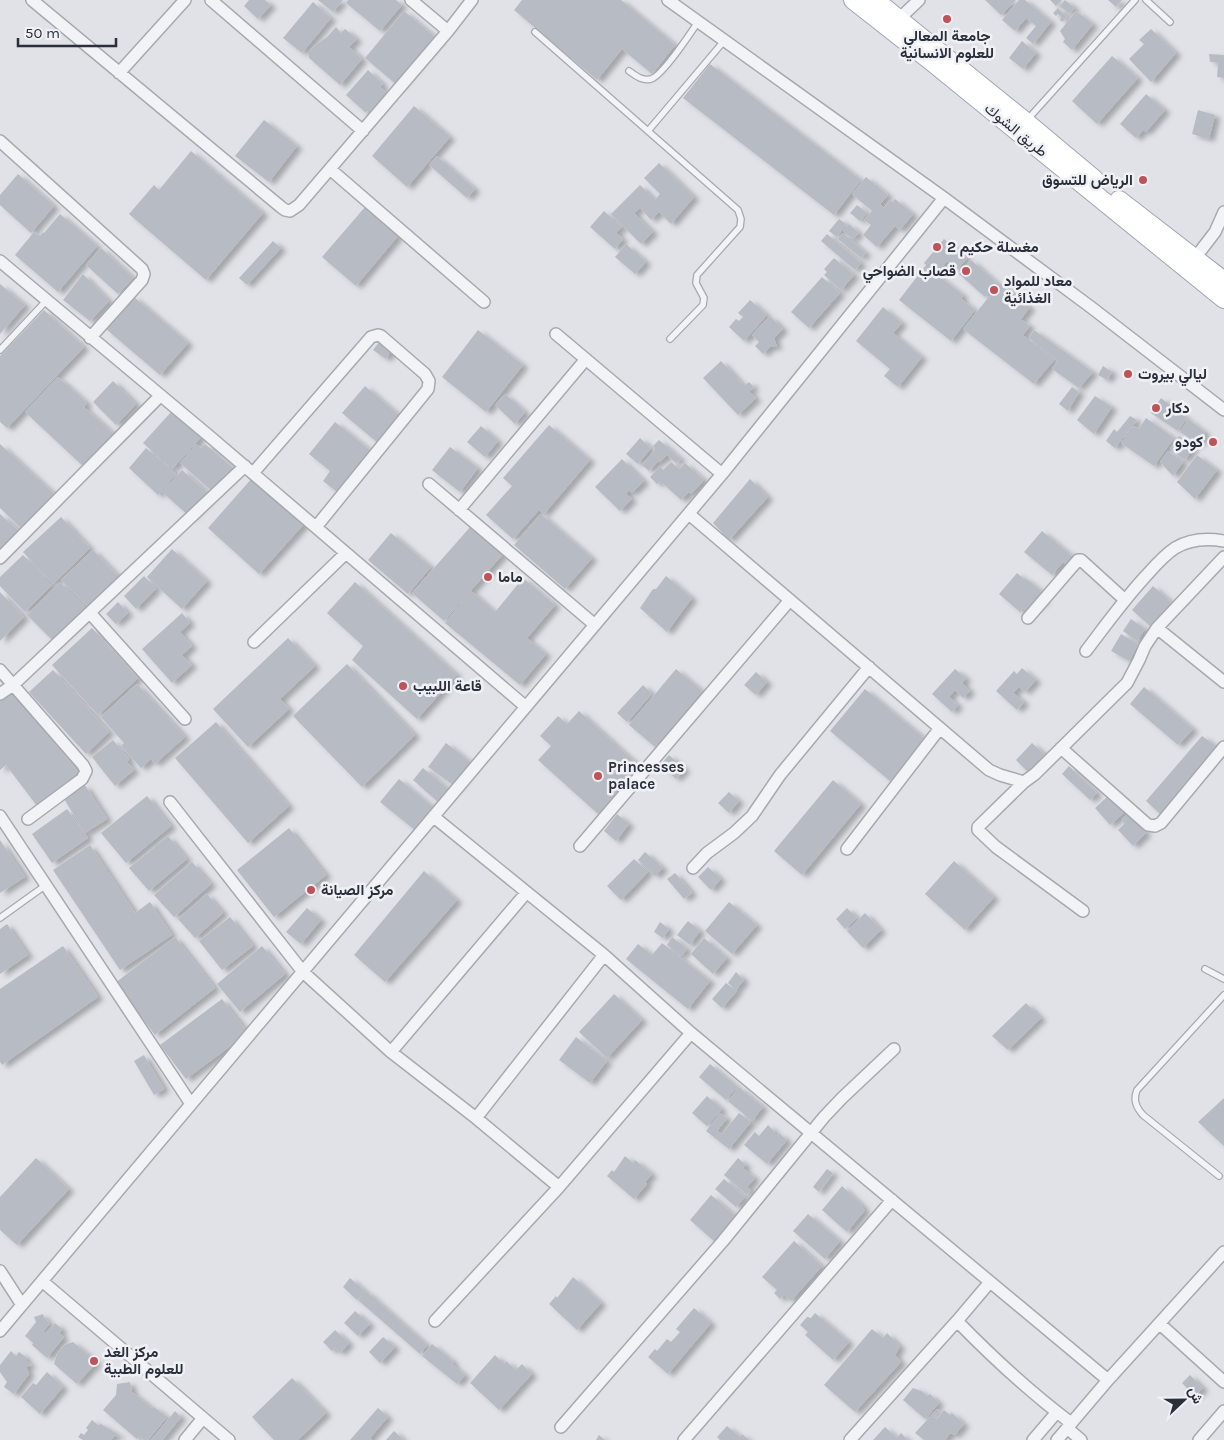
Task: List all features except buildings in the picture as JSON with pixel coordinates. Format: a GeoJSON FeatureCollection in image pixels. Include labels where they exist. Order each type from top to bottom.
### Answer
{"type":"FeatureCollection","features":[{"type":"Feature","properties":{"kind":"main road","name":"طريق الشوك"},"geometry":{"type":"LineString","coordinates":[[853,0],[1172,248],[1195,258],[1224,281]]}},
{"type":"Feature","properties":{"kind":"main road","name":"طريق الشوك"},"geometry":{"type":"LineString","coordinates":[[875,0],[1120,201],[1224,299]]}},
{"type":"Feature","properties":{"kind":"street"},"geometry":{"type":"LineString","coordinates":[[32,0],[285,210],[295,209],[472,0]]}},
{"type":"Feature","properties":{"kind":"street"},"geometry":{"type":"LineString","coordinates":[[119,73],[185,0]]}},
{"type":"Feature","properties":{"kind":"street"},"geometry":{"type":"LineString","coordinates":[[211,0],[363,131]]}},
{"type":"Feature","properties":{"kind":"street"},"geometry":{"type":"LineString","coordinates":[[411,0],[448,30]]}},
{"type":"Feature","properties":{"kind":"street"},"geometry":{"type":"LineString","coordinates":[[668,0],[944,198],[1092,308],[1224,410]]}},
{"type":"Feature","properties":{"kind":"street"},"geometry":{"type":"LineString","coordinates":[[899,19],[919,0]]}},
{"type":"Feature","properties":{"kind":"street"},"geometry":{"type":"LineString","coordinates":[[0,141],[142,269],[144,274],[142,280],[90,338]]}},
{"type":"Feature","properties":{"kind":"street"},"geometry":{"type":"LineString","coordinates":[[330,169],[484,302]]}},
{"type":"Feature","properties":{"kind":"street"},"geometry":{"type":"LineString","coordinates":[[0,1331],[689,514],[944,198]]}},
{"type":"Feature","properties":{"kind":"street"},"geometry":{"type":"LineString","coordinates":[[1195,258],[1215,232],[1224,212]]}},
{"type":"Feature","properties":{"kind":"street"},"geometry":{"type":"LineString","coordinates":[[0,262],[249,470],[526,706]]}},
{"type":"Feature","properties":{"kind":"street"},"geometry":{"type":"LineString","coordinates":[[556,334],[722,474]]}},
{"type":"Feature","properties":{"kind":"street"},"geometry":{"type":"LineString","coordinates":[[0,694],[13,685],[249,470],[371,337],[378,335],[425,374],[430,380],[428,389],[316,527]]}},
{"type":"Feature","properties":{"kind":"street"},"geometry":{"type":"LineString","coordinates":[[459,510],[586,359]]}},
{"type":"Feature","properties":{"kind":"street"},"geometry":{"type":"LineString","coordinates":[[0,558],[160,396]]}},
{"type":"Feature","properties":{"kind":"street"},"geometry":{"type":"LineString","coordinates":[[429,484],[595,625]]}},
{"type":"Feature","properties":{"kind":"street"},"geometry":{"type":"LineString","coordinates":[[689,514],[989,770],[1000,776],[1024,782]]}},
{"type":"Feature","properties":{"kind":"street"},"geometry":{"type":"LineString","coordinates":[[1086,651],[1124,600],[1160,560],[1176,548],[1196,540],[1224,541]]}},
{"type":"Feature","properties":{"kind":"street"},"geometry":{"type":"LineString","coordinates":[[254,642],[346,553]]}},
{"type":"Feature","properties":{"kind":"street"},"geometry":{"type":"LineString","coordinates":[[1083,911],[996,847],[978,830],[978,827],[1127,683],[1140,660],[1145,646],[1157,628],[1224,557]]}},
{"type":"Feature","properties":{"kind":"street"},"geometry":{"type":"LineString","coordinates":[[1028,618],[1078,560],[1081,560],[1124,600]]}},
{"type":"Feature","properties":{"kind":"street"},"geometry":{"type":"LineString","coordinates":[[580,846],[790,600]]}},
{"type":"Feature","properties":{"kind":"street"},"geometry":{"type":"LineString","coordinates":[[90,613],[185,719]]}},
{"type":"Feature","properties":{"kind":"street"},"geometry":{"type":"LineString","coordinates":[[1157,628],[1224,682]]}},
{"type":"Feature","properties":{"kind":"street"},"geometry":{"type":"LineString","coordinates":[[693,868],[707,853],[734,833],[752,816],[780,775],[869,666]]}},
{"type":"Feature","properties":{"kind":"street"},"geometry":{"type":"LineString","coordinates":[[0,670],[83,765],[86,771],[82,780],[28,820]]}},
{"type":"Feature","properties":{"kind":"street"},"geometry":{"type":"LineString","coordinates":[[847,849],[940,728]]}},
{"type":"Feature","properties":{"kind":"street"},"geometry":{"type":"LineString","coordinates":[[1061,748],[1148,825],[1152,826],[1161,823],[1224,747]]}},
{"type":"Feature","properties":{"kind":"street"},"geometry":{"type":"LineString","coordinates":[[170,802],[303,972],[391,1052],[560,1187]]}},
{"type":"Feature","properties":{"kind":"street"},"geometry":{"type":"LineString","coordinates":[[0,816],[191,1104]]}},
{"type":"Feature","properties":{"kind":"street"},"geometry":{"type":"LineString","coordinates":[[434,816],[604,955],[691,1033],[1108,1380]]}},
{"type":"Feature","properties":{"kind":"street"},"geometry":{"type":"LineString","coordinates":[[391,1052],[526,893]]}},
{"type":"Feature","properties":{"kind":"street"},"geometry":{"type":"LineString","coordinates":[[476,1118],[604,955]]}},
{"type":"Feature","properties":{"kind":"street"},"geometry":{"type":"LineString","coordinates":[[436,1322],[560,1187],[691,1033]]}},
{"type":"Feature","properties":{"kind":"street"},"geometry":{"type":"LineString","coordinates":[[561,1427],[723,1242],[811,1132],[842,1098],[894,1049]]}},
{"type":"Feature","properties":{"kind":"street"},"geometry":{"type":"LineString","coordinates":[[684,1440],[892,1200]]}},
{"type":"Feature","properties":{"kind":"street"},"geometry":{"type":"LineString","coordinates":[[1057,1440],[1108,1380],[1224,1254]]}},
{"type":"Feature","properties":{"kind":"street"},"geometry":{"type":"LineString","coordinates":[[0,1271],[22,1305]]}},
{"type":"Feature","properties":{"kind":"street"},"geometry":{"type":"LineString","coordinates":[[42,1281],[229,1440]]}},
{"type":"Feature","properties":{"kind":"street"},"geometry":{"type":"LineString","coordinates":[[850,1440],[990,1282]]}},
{"type":"Feature","properties":{"kind":"street"},"geometry":{"type":"LineString","coordinates":[[957,1321],[998,1363],[1056,1412],[1081,1440]]}},
{"type":"Feature","properties":{"kind":"street"},"geometry":{"type":"LineString","coordinates":[[1160,1324],[1224,1382]]}},
{"type":"Feature","properties":{"kind":"street"},"geometry":{"type":"LineString","coordinates":[[1200,1440],[1224,1411]]}},
{"type":"Feature","properties":{"kind":"street"},"geometry":{"type":"LineString","coordinates":[[1033,1440],[1056,1412]]}},
{"type":"Feature","properties":{"kind":"street"},"geometry":{"type":"LineString","coordinates":[[184,1440],[203,1418]]}},
{"type":"Feature","properties":{"kind":"lane"},"geometry":{"type":"LineString","coordinates":[[1026,122],[1135,0]]}},
{"type":"Feature","properties":{"kind":"lane"},"geometry":{"type":"LineString","coordinates":[[1146,0],[1170,22]]}},
{"type":"Feature","properties":{"kind":"lane"},"geometry":{"type":"LineString","coordinates":[[629,71],[639,78],[656,77],[698,22]]}},
{"type":"Feature","properties":{"kind":"lane"},"geometry":{"type":"LineString","coordinates":[[535,32],[738,210],[741,219],[740,226],[698,275],[696,283],[704,298],[703,305],[670,339]]}},
{"type":"Feature","properties":{"kind":"lane"},"geometry":{"type":"LineString","coordinates":[[648,131],[724,41]]}},
{"type":"Feature","properties":{"kind":"lane"},"geometry":{"type":"LineString","coordinates":[[0,350],[46,301]]}},
{"type":"Feature","properties":{"kind":"lane"},"geometry":{"type":"LineString","coordinates":[[0,918],[46,885]]}},
{"type":"Feature","properties":{"kind":"lane"},"geometry":{"type":"LineString","coordinates":[[1205,969],[1224,979]]}},
{"type":"Feature","properties":{"kind":"lane"},"geometry":{"type":"LineString","coordinates":[[1219,1176],[1143,1114],[1137,1107],[1135,1097],[1137,1090],[1224,995]]}},
{"type":"Feature","properties":{"kind":"place","name":"جامعة المعالي للعلوم الانسانية"},"geometry":{"type":"Point","coordinates":[947,19]}},
{"type":"Feature","properties":{"kind":"place","name":"الرياض للتسوق"},"geometry":{"type":"Point","coordinates":[1143,180]}},
{"type":"Feature","properties":{"kind":"place","name":"مغسلة حكيم 2"},"geometry":{"type":"Point","coordinates":[937,247]}},
{"type":"Feature","properties":{"kind":"place","name":"قصاب الضواحي"},"geometry":{"type":"Point","coordinates":[966,271]}},
{"type":"Feature","properties":{"kind":"place","name":"معاد للمواد الغذائية"},"geometry":{"type":"Point","coordinates":[994,290]}},
{"type":"Feature","properties":{"kind":"place","name":"ليالي بيروت"},"geometry":{"type":"Point","coordinates":[1128,374]}},
{"type":"Feature","properties":{"kind":"place","name":"دكار"},"geometry":{"type":"Point","coordinates":[1156,408]}},
{"type":"Feature","properties":{"kind":"place","name":"كودو"},"geometry":{"type":"Point","coordinates":[1213,442]}},
{"type":"Feature","properties":{"kind":"place","name":"ماما"},"geometry":{"type":"Point","coordinates":[488,577]}},
{"type":"Feature","properties":{"kind":"place","name":"قاعة اللبيب"},"geometry":{"type":"Point","coordinates":[403,686]}},
{"type":"Feature","properties":{"kind":"place","name":"Princesses palace"},"geometry":{"type":"Point","coordinates":[598,776]}},
{"type":"Feature","properties":{"kind":"place","name":"مركز الصيانة"},"geometry":{"type":"Point","coordinates":[311,890]}},
{"type":"Feature","properties":{"kind":"place","name":"مركز الغد للعلوم الطبية"},"geometry":{"type":"Point","coordinates":[94,1361]}}]}
